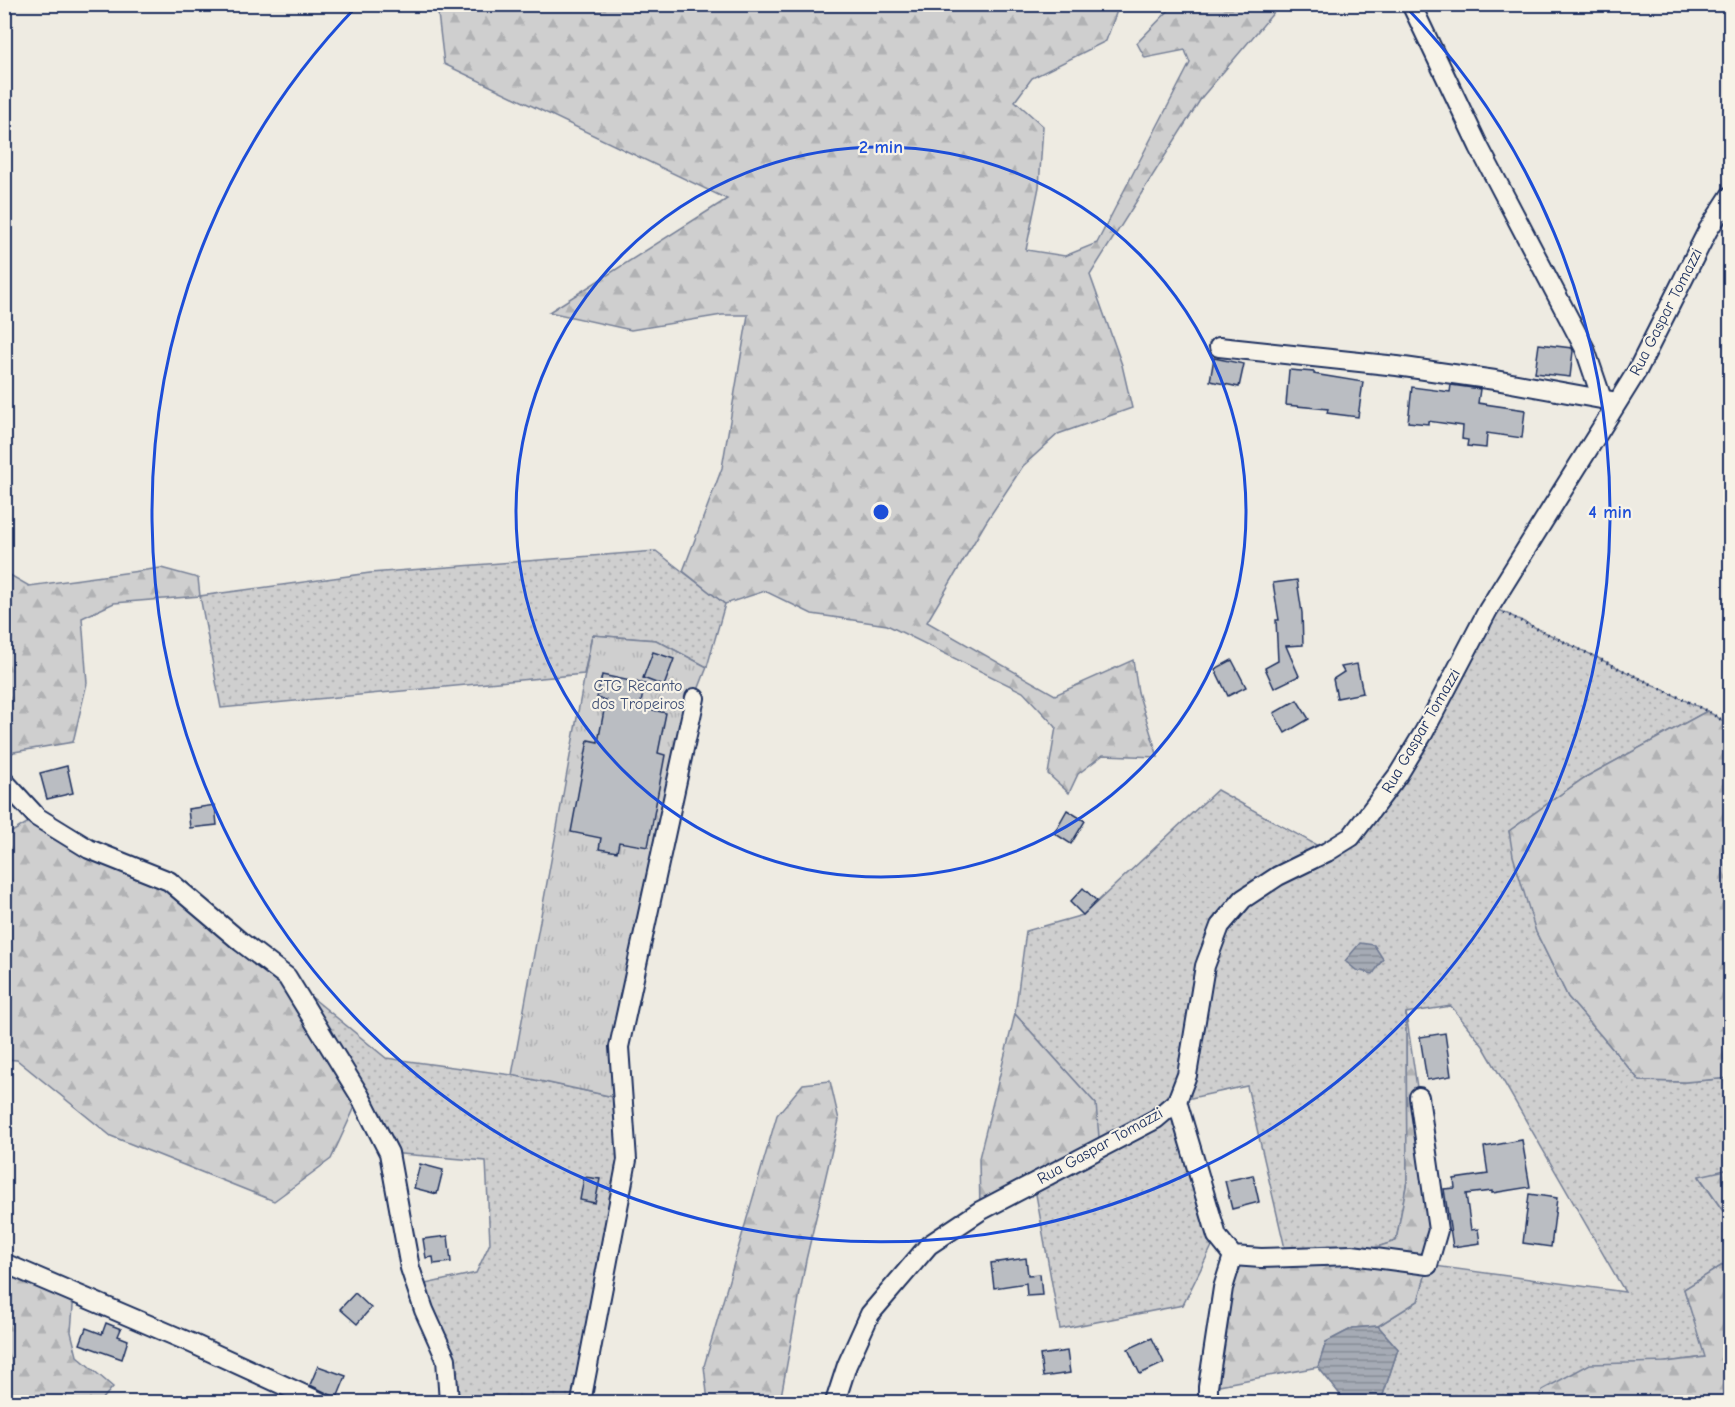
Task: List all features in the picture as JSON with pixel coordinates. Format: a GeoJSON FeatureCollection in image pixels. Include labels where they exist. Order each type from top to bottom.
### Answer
{"type":"FeatureCollection","features":[{"type":"Feature","properties":{"kind":"street"},"geometry":{"type":"LineString","coordinates":[[1412,4],[1479,147],[1610,401]]}},
{"type":"Feature","properties":{"kind":"street","name":"Rua Gaspar Tomazzi"},"geometry":{"type":"LineString","coordinates":[[835,1402],[847,1365],[870,1314],[929,1245],[980,1211],[1156,1119],[1177,1101],[1186,1075],[1204,966],[1220,926],[1243,899],[1278,876],[1327,852],[1351,837],[1398,776],[1491,606],[1610,401],[1637,371],[1708,230],[1731,196]]}},
{"type":"Feature","properties":{"kind":"street"},"geometry":{"type":"LineString","coordinates":[[1219,346],[1495,380],[1610,401]]}},
{"type":"Feature","properties":{"kind":"street"},"geometry":{"type":"LineString","coordinates":[[581,1402],[627,1160],[619,1047],[695,698]]}},
{"type":"Feature","properties":{"kind":"street"},"geometry":{"type":"LineString","coordinates":[[4,781],[37,817],[89,849],[169,881],[241,942],[287,977],[360,1096],[389,1153],[410,1268],[424,1310],[446,1359],[449,1402]]}},
{"type":"Feature","properties":{"kind":"street"},"geometry":{"type":"LineString","coordinates":[[1177,1101],[1217,1236],[1233,1256],[1261,1258],[1352,1255],[1428,1265],[1438,1230],[1419,1097]]}},
{"type":"Feature","properties":{"kind":"street"},"geometry":{"type":"LineString","coordinates":[[1208,1402],[1208,1387],[1223,1288],[1233,1256]]}},
{"type":"Feature","properties":{"kind":"street"},"geometry":{"type":"LineString","coordinates":[[4,1263],[189,1342],[320,1402]]}},
{"type":"Feature","properties":{"kind":"path"},"geometry":{"type":"LineString","coordinates":[[1491,606],[1707,711],[1731,725]]}},
{"type":"Feature","properties":{"kind":"green space"},"geometry":{"type":"Polygon","coordinates":[[[437,5],[1119,5],[1106,41],[1032,78],[1015,101],[1043,126],[1039,187],[1026,250],[1065,256],[1097,243],[1190,63],[1185,50],[1145,58],[1137,43],[1174,5],[1280,5],[1202,97],[1090,275],[1122,365],[1132,408],[1058,434],[1023,466],[986,522],[927,622],[1055,695],[1133,660],[1138,692],[1158,757],[1103,755],[1078,774],[1069,793],[1048,774],[1056,727],[1023,692],[887,625],[812,614],[765,591],[725,604],[683,571],[722,468],[748,315],[722,315],[631,330],[549,312],[727,199],[444,64],[437,5]]]}},
{"type":"Feature","properties":{"kind":"green space"},"geometry":{"type":"Polygon","coordinates":[[[656,551],[725,604],[707,667],[656,640],[592,635],[584,674],[221,708],[200,596],[370,573],[656,551]]]}},
{"type":"Feature","properties":{"kind":"green space"},"geometry":{"type":"Polygon","coordinates":[[[161,568],[198,578],[200,596],[114,603],[82,618],[87,683],[73,742],[14,752],[5,758],[5,572],[29,586],[161,568]]]}},
{"type":"Feature","properties":{"kind":"green space"},"geometry":{"type":"Polygon","coordinates":[[[1491,606],[1707,711],[1584,778],[1509,831],[1536,932],[1568,997],[1640,1081],[1685,1082],[1730,1078],[1730,1169],[1699,1177],[1730,1221],[1726,1263],[1684,1289],[1706,1357],[1666,1362],[1543,1390],[1539,1402],[1386,1402],[1383,1395],[1398,1349],[1378,1326],[1418,1301],[1428,1265],[1625,1292],[1483,1046],[1451,1006],[1406,1013],[1407,1181],[1396,1241],[1352,1255],[1287,1257],[1247,1086],[1177,1101],[1217,1236],[1183,1305],[1060,1329],[1034,1183],[1096,1104],[1015,1014],[1026,931],[1083,915],[1217,790],[1327,851],[1351,837],[1491,606]]]}},
{"type":"Feature","properties":{"kind":"green space","name":"CTG Recanto dos Tropeiros"},"geometry":{"type":"Polygon","coordinates":[[[592,635],[656,640],[707,667],[695,698],[619,1047],[623,1099],[512,1075],[592,635]]]}},
{"type":"Feature","properties":{"kind":"green space"},"geometry":{"type":"Polygon","coordinates":[[[1707,711],[1730,725],[1730,1078],[1685,1082],[1640,1081],[1568,997],[1536,932],[1513,856],[1509,831],[1584,778],[1707,711]]]}},
{"type":"Feature","properties":{"kind":"green space"},"geometry":{"type":"Polygon","coordinates":[[[37,817],[169,881],[287,977],[360,1096],[331,1159],[274,1201],[111,1136],[17,1060],[5,1059],[5,836],[37,817]]]}},
{"type":"Feature","properties":{"kind":"green space"},"geometry":{"type":"Polygon","coordinates":[[[287,977],[386,1058],[512,1075],[623,1099],[627,1160],[581,1402],[449,1402],[416,1286],[476,1273],[490,1243],[486,1161],[389,1153],[287,977]]]}},
{"type":"Feature","properties":{"kind":"green space"},"geometry":{"type":"Polygon","coordinates":[[[1406,1013],[1438,1230],[1418,1301],[1378,1326],[1353,1328],[1326,1342],[1318,1367],[1208,1387],[1233,1256],[1352,1255],[1396,1241],[1407,1181],[1406,1013]]]}},
{"type":"Feature","properties":{"kind":"green space"},"geometry":{"type":"Polygon","coordinates":[[[1015,1014],[1096,1104],[1100,1148],[980,1211],[979,1158],[1015,1014]]]}},
{"type":"Feature","properties":{"kind":"green space"},"geometry":{"type":"Polygon","coordinates":[[[830,1081],[839,1120],[806,1260],[780,1402],[708,1402],[704,1366],[777,1115],[803,1084],[830,1081]]]}},
{"type":"Feature","properties":{"kind":"green space"},"geometry":{"type":"Polygon","coordinates":[[[1730,1169],[1730,1221],[1699,1176],[1730,1169]]]}},
{"type":"Feature","properties":{"kind":"green space"},"geometry":{"type":"Polygon","coordinates":[[[1730,1224],[1730,1402],[1539,1402],[1542,1390],[1590,1364],[1666,1362],[1705,1357],[1684,1289],[1726,1263],[1730,1224]]]}},
{"type":"Feature","properties":{"kind":"green space"},"geometry":{"type":"Polygon","coordinates":[[[4,1263],[74,1293],[71,1332],[77,1356],[113,1387],[100,1402],[5,1402],[4,1263]]]}},
{"type":"Feature","properties":{"kind":"shaded area"},"geometry":{"type":"Polygon","coordinates":[[[1360,943],[1374,945],[1383,959],[1373,974],[1356,970],[1345,961],[1360,943]]]}},
{"type":"Feature","properties":{"kind":"shaded area"},"geometry":{"type":"Polygon","coordinates":[[[1378,1326],[1398,1349],[1383,1395],[1377,1402],[1346,1402],[1318,1367],[1326,1342],[1353,1328],[1378,1326]]]}},
{"type":"Feature","properties":{"kind":"building"},"geometry":{"type":"Polygon","coordinates":[[[1539,344],[1572,348],[1570,377],[1535,373],[1539,344]]]}},
{"type":"Feature","properties":{"kind":"building"},"geometry":{"type":"Polygon","coordinates":[[[1214,358],[1244,364],[1239,387],[1210,381],[1214,358]]]}},
{"type":"Feature","properties":{"kind":"building"},"geometry":{"type":"Polygon","coordinates":[[[1289,370],[1314,372],[1314,374],[1363,382],[1358,417],[1327,413],[1328,409],[1286,405],[1289,370]]]}},
{"type":"Feature","properties":{"kind":"building"},"geometry":{"type":"Polygon","coordinates":[[[1451,385],[1480,389],[1478,403],[1525,410],[1522,438],[1487,433],[1486,448],[1467,446],[1468,440],[1462,439],[1463,426],[1428,421],[1428,424],[1408,422],[1412,387],[1450,392],[1451,385]]]}},
{"type":"Feature","properties":{"kind":"building"},"geometry":{"type":"Polygon","coordinates":[[[1297,580],[1302,613],[1303,645],[1286,646],[1299,676],[1274,688],[1265,668],[1278,661],[1276,620],[1279,620],[1273,583],[1297,580]]]}},
{"type":"Feature","properties":{"kind":"building"},"geometry":{"type":"Polygon","coordinates":[[[653,652],[674,659],[664,686],[643,678],[653,652]]]}},
{"type":"Feature","properties":{"kind":"building"},"geometry":{"type":"Polygon","coordinates":[[[1232,660],[1246,687],[1228,696],[1215,669],[1232,660]]]}},
{"type":"Feature","properties":{"kind":"building"},"geometry":{"type":"Polygon","coordinates":[[[1357,664],[1363,693],[1337,698],[1333,679],[1344,672],[1341,667],[1357,664]]]}},
{"type":"Feature","properties":{"kind":"building","name":"CTG Recanto dos Tropeiros"},"geometry":{"type":"Polygon","coordinates":[[[602,675],[645,684],[640,707],[666,713],[658,753],[665,755],[648,847],[619,842],[617,852],[599,849],[601,838],[571,832],[588,740],[598,742],[606,700],[597,698],[602,675]]]}},
{"type":"Feature","properties":{"kind":"building"},"geometry":{"type":"Polygon","coordinates":[[[1297,700],[1309,719],[1285,733],[1274,713],[1297,700]]]}},
{"type":"Feature","properties":{"kind":"building"},"geometry":{"type":"Polygon","coordinates":[[[67,766],[73,793],[47,799],[40,773],[67,766]]]}},
{"type":"Feature","properties":{"kind":"building"},"geometry":{"type":"Polygon","coordinates":[[[215,805],[217,825],[190,828],[188,809],[215,805]]]}},
{"type":"Feature","properties":{"kind":"building"},"geometry":{"type":"Polygon","coordinates":[[[1067,810],[1085,821],[1071,844],[1054,833],[1067,810]]]}},
{"type":"Feature","properties":{"kind":"building"},"geometry":{"type":"Polygon","coordinates":[[[1083,888],[1097,901],[1083,915],[1070,902],[1083,888]]]}},
{"type":"Feature","properties":{"kind":"building"},"geometry":{"type":"Polygon","coordinates":[[[1445,1033],[1451,1076],[1427,1080],[1420,1037],[1445,1033]]]}},
{"type":"Feature","properties":{"kind":"building"},"geometry":{"type":"Polygon","coordinates":[[[1522,1140],[1530,1187],[1492,1193],[1492,1191],[1466,1194],[1471,1230],[1478,1229],[1480,1243],[1453,1247],[1444,1189],[1455,1188],[1454,1179],[1488,1174],[1484,1147],[1522,1140]]]}},
{"type":"Feature","properties":{"kind":"building"},"geometry":{"type":"Polygon","coordinates":[[[420,1164],[443,1170],[437,1194],[414,1188],[420,1164]]]}},
{"type":"Feature","properties":{"kind":"building"},"geometry":{"type":"Polygon","coordinates":[[[1253,1175],[1259,1202],[1232,1209],[1225,1181],[1253,1175]]]}},
{"type":"Feature","properties":{"kind":"building"},"geometry":{"type":"Polygon","coordinates":[[[584,1177],[600,1179],[595,1203],[580,1200],[584,1177]]]}},
{"type":"Feature","properties":{"kind":"building"},"geometry":{"type":"Polygon","coordinates":[[[1529,1194],[1557,1198],[1551,1247],[1523,1243],[1529,1194]]]}},
{"type":"Feature","properties":{"kind":"building"},"geometry":{"type":"Polygon","coordinates":[[[448,1236],[451,1262],[434,1264],[433,1257],[426,1258],[423,1239],[448,1236]]]}},
{"type":"Feature","properties":{"kind":"building"},"geometry":{"type":"Polygon","coordinates":[[[1026,1258],[1028,1275],[1040,1274],[1042,1295],[1027,1296],[1026,1283],[994,1288],[991,1263],[1026,1258]]]}},
{"type":"Feature","properties":{"kind":"building"},"geometry":{"type":"Polygon","coordinates":[[[355,1293],[371,1308],[357,1324],[340,1309],[355,1293]]]}},
{"type":"Feature","properties":{"kind":"building"},"geometry":{"type":"Polygon","coordinates":[[[106,1323],[121,1329],[118,1336],[128,1340],[122,1359],[80,1344],[86,1328],[102,1334],[106,1323]]]}},
{"type":"Feature","properties":{"kind":"building"},"geometry":{"type":"Polygon","coordinates":[[[1152,1338],[1164,1363],[1140,1374],[1128,1349],[1152,1338]]]}},
{"type":"Feature","properties":{"kind":"building"},"geometry":{"type":"Polygon","coordinates":[[[1067,1351],[1070,1373],[1043,1377],[1040,1355],[1067,1351]]]}},
{"type":"Feature","properties":{"kind":"building"},"geometry":{"type":"Polygon","coordinates":[[[318,1366],[346,1376],[337,1398],[310,1385],[318,1366]]]}}]}
